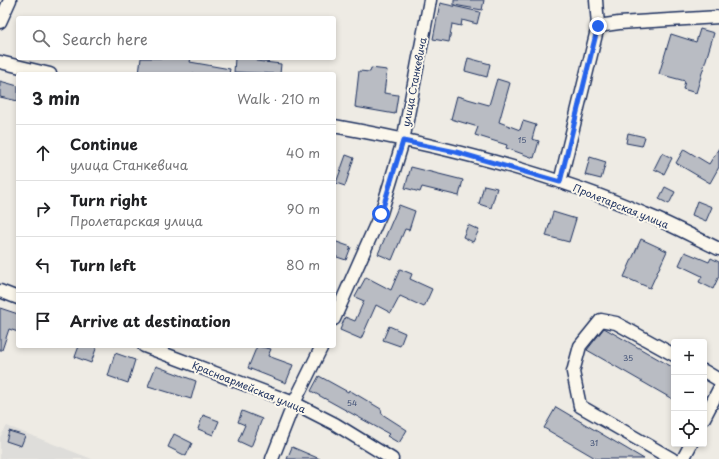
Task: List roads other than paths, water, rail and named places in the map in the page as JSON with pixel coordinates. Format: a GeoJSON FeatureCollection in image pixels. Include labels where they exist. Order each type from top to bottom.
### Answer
{"type":"FeatureCollection","features":[{"type":"Feature","properties":{"kind":"street"},"geometry":{"type":"LineString","coordinates":[[0,22],[10,0]]}},
{"type":"Feature","properties":{"kind":"street","name":"улица Станкевича"},"geometry":{"type":"LineString","coordinates":[[336,315],[381,214],[403,141],[430,0]]}},
{"type":"Feature","properties":{"kind":"street"},"geometry":{"type":"LineString","coordinates":[[560,182],[598,26],[596,0]]}},
{"type":"Feature","properties":{"kind":"street"},"geometry":{"type":"LineString","coordinates":[[598,26],[619,23],[719,17]]}},
{"type":"Feature","properties":{"kind":"street"},"geometry":{"type":"LineString","coordinates":[[0,62],[42,72]]}},
{"type":"Feature","properties":{"kind":"street","name":"Пролетарская улица"},"geometry":{"type":"LineString","coordinates":[[336,126],[456,152],[560,182],[645,214],[719,249]]}},
{"type":"Feature","properties":{"kind":"street"},"geometry":{"type":"LineString","coordinates":[[0,291],[16,297]]}},
{"type":"Feature","properties":{"kind":"street"},"geometry":{"type":"LineString","coordinates":[[671,353],[616,323],[601,320],[580,346],[572,372],[580,406],[672,459]]}},
{"type":"Feature","properties":{"kind":"street","name":"Красноармейская улица"},"geometry":{"type":"LineString","coordinates":[[149,348],[294,403],[335,424],[392,459]]}},
{"type":"Feature","properties":{"kind":"street"},"geometry":{"type":"LineString","coordinates":[[272,459],[294,403],[321,348]]}},
{"type":"Feature","properties":{"kind":"street"},"geometry":{"type":"LineString","coordinates":[[707,373],[719,380]]}},
{"type":"Feature","properties":{"kind":"street"},"geometry":{"type":"LineString","coordinates":[[707,412],[719,389]]}},
{"type":"Feature","properties":{"kind":"street"},"geometry":{"type":"LineString","coordinates":[[683,459],[689,447]]}}]}
